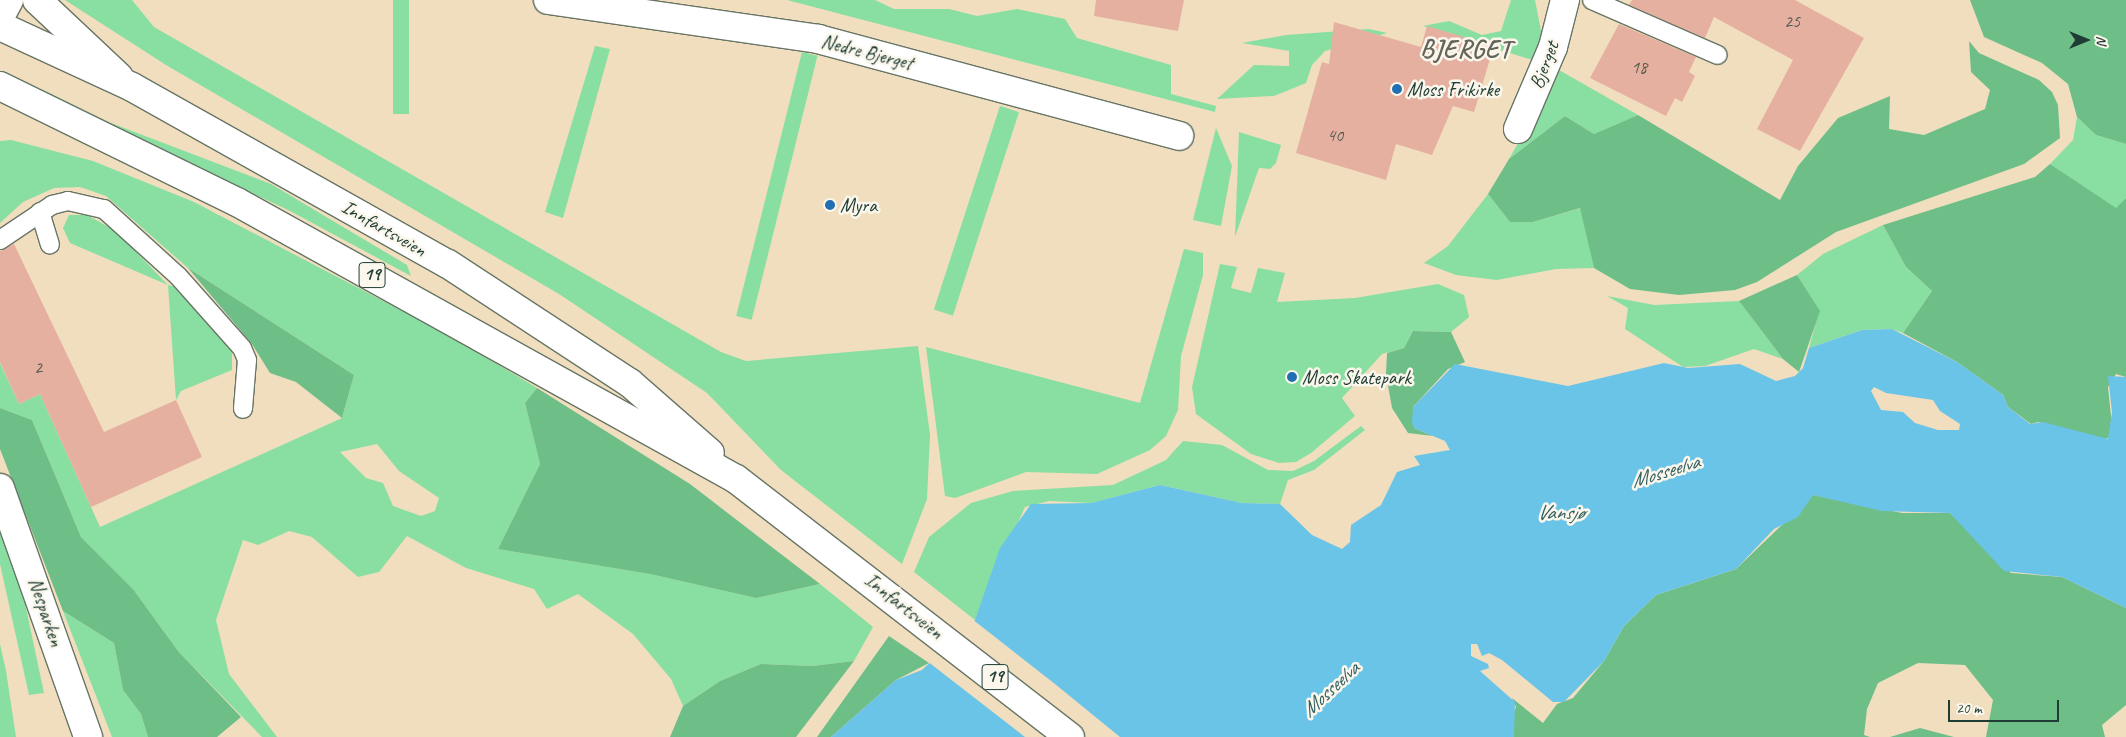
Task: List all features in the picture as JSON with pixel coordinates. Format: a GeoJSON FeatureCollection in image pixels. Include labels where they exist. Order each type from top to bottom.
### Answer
{"type":"FeatureCollection","features":[{"type":"Feature","properties":{"kind":"main road"},"geometry":{"type":"LineString","coordinates":[[0,17],[9,0]]}},
{"type":"Feature","properties":{"kind":"main road"},"geometry":{"type":"LineString","coordinates":[[37,0],[132,87]]}},
{"type":"Feature","properties":{"kind":"main road","name":"Nedre Bjerget"},"geometry":{"type":"LineString","coordinates":[[548,0],[818,39],[1179,136]]}},
{"type":"Feature","properties":{"kind":"main road","name":"Bjerget"},"geometry":{"type":"LineString","coordinates":[[1518,128],[1553,47],[1565,0]]}},
{"type":"Feature","properties":{"kind":"main road","name":"Innfartsveien"},"geometry":{"type":"LineString","coordinates":[[0,26],[132,87],[448,264],[630,383],[681,424],[736,478]]}},
{"type":"Feature","properties":{"kind":"main road","name":"Innfartsveien"},"geometry":{"type":"LineString","coordinates":[[0,86],[246,207],[736,478],[810,533],[1070,737]]}},
{"type":"Feature","properties":{"kind":"main road","name":"Nesparken"},"geometry":{"type":"LineString","coordinates":[[0,488],[88,737]]}},
{"type":"Feature","properties":{"kind":"lane"},"geometry":{"type":"LineString","coordinates":[[1592,0],[1718,55]]}},
{"type":"Feature","properties":{"kind":"lane"},"geometry":{"type":"LineString","coordinates":[[0,240],[40,212],[68,201],[104,208],[127,224],[242,348],[247,360],[244,409]]}},
{"type":"Feature","properties":{"kind":"lane"},"geometry":{"type":"LineString","coordinates":[[40,212],[50,244]]}},
{"type":"Feature","properties":{"kind":"green space"},"geometry":{"type":"Polygon","coordinates":[[[65,0],[132,0],[154,27],[721,352],[746,361],[918,346],[930,435],[927,499],[902,564],[781,470],[707,393],[559,294],[166,65],[65,0]]]}},
{"type":"Feature","properties":{"kind":"green space"},"geometry":{"type":"Polygon","coordinates":[[[393,0],[409,0],[409,114],[393,114],[393,0]]]}},
{"type":"Feature","properties":{"kind":"green space"},"geometry":{"type":"Polygon","coordinates":[[[787,0],[875,0],[894,9],[949,9],[977,16],[1017,9],[1065,19],[1077,38],[1171,65],[1171,94],[1216,106],[1215,112],[787,0]]]}},
{"type":"Feature","properties":{"kind":"green space"},"geometry":{"type":"Polygon","coordinates":[[[1511,0],[1535,0],[1543,41],[1536,61],[1423,26],[1449,21],[1482,35],[1501,31],[1511,0]]]}},
{"type":"Feature","properties":{"kind":"green space"},"geometry":{"type":"Polygon","coordinates":[[[1970,0],[2126,0],[2126,144],[2096,135],[2077,117],[2068,84],[2042,63],[1984,37],[1970,0]]]}},
{"type":"Feature","properties":{"kind":"green space"},"geometry":{"type":"Polygon","coordinates":[[[1369,29],[1387,33],[1325,51],[1312,65],[1306,83],[1274,96],[1217,99],[1254,65],[1289,66],[1289,51],[1242,43],[1286,35],[1369,29]]]}},
{"type":"Feature","properties":{"kind":"green space"},"geometry":{"type":"Polygon","coordinates":[[[1969,41],[1979,53],[2039,80],[2052,92],[2058,105],[2060,138],[2024,164],[1836,232],[1757,282],[1735,290],[1679,295],[1630,289],[1594,268],[1580,208],[1533,222],[1510,222],[1488,194],[1509,159],[1565,116],[1594,134],[1638,115],[1780,200],[1798,166],[1838,118],[1890,96],[1889,129],[1924,135],[1985,109],[1990,90],[1971,72],[1969,41]]]}},
{"type":"Feature","properties":{"kind":"green space"},"geometry":{"type":"Polygon","coordinates":[[[595,46],[610,49],[563,218],[545,212],[595,46]]]}},
{"type":"Feature","properties":{"kind":"green space"},"geometry":{"type":"Polygon","coordinates":[[[802,52],[818,56],[752,320],[736,316],[802,52]]]}},
{"type":"Feature","properties":{"kind":"green space"},"geometry":{"type":"Polygon","coordinates":[[[1559,70],[1638,115],[1594,134],[1565,116],[1509,159],[1559,70]]]}},
{"type":"Feature","properties":{"kind":"green space"},"geometry":{"type":"Polygon","coordinates":[[[41,89],[111,123],[271,184],[407,265],[411,276],[290,211],[39,92],[41,89]]]}},
{"type":"Feature","properties":{"kind":"green space"},"geometry":{"type":"Polygon","coordinates":[[[1000,106],[1019,112],[953,316],[934,310],[1000,106]]]}},
{"type":"Feature","properties":{"kind":"green space"},"geometry":{"type":"Polygon","coordinates":[[[2077,117],[2096,135],[2126,144],[2126,198],[2116,209],[2050,164],[2073,140],[2077,117]]]}},
{"type":"Feature","properties":{"kind":"green space"},"geometry":{"type":"Polygon","coordinates":[[[1216,128],[1232,166],[1221,226],[1193,220],[1216,128]]]}},
{"type":"Feature","properties":{"kind":"green space"},"geometry":{"type":"Polygon","coordinates":[[[1239,132],[1281,145],[1276,163],[1270,169],[1259,168],[1235,237],[1239,132]]]}},
{"type":"Feature","properties":{"kind":"green space"},"geometry":{"type":"Polygon","coordinates":[[[11,140],[93,161],[194,202],[456,339],[537,388],[525,403],[540,464],[498,549],[650,574],[756,598],[820,584],[873,627],[854,661],[812,666],[761,664],[720,681],[683,706],[671,679],[633,634],[578,594],[547,609],[534,589],[466,568],[407,536],[379,572],[358,577],[312,537],[289,531],[258,545],[243,540],[216,620],[229,674],[277,737],[262,737],[178,651],[133,589],[81,537],[32,420],[0,408],[0,363],[19,404],[40,394],[100,527],[342,418],[354,375],[188,268],[106,196],[80,187],[54,188],[23,202],[0,223],[0,141],[11,140]],[[377,444],[340,452],[366,478],[383,483],[393,506],[421,516],[435,511],[439,498],[399,471],[377,444]]]}},
{"type":"Feature","properties":{"kind":"green space"},"geometry":{"type":"Polygon","coordinates":[[[2050,164],[2116,208],[2126,198],[2126,377],[2116,374],[2108,387],[2112,426],[2111,437],[2105,439],[2038,422],[2031,424],[2008,407],[2003,395],[1957,362],[1903,333],[1932,291],[1906,267],[1883,225],[2035,177],[2050,164]]]}},
{"type":"Feature","properties":{"kind":"green space"},"geometry":{"type":"Polygon","coordinates":[[[1488,194],[1510,222],[1533,222],[1581,208],[1594,268],[1556,269],[1497,280],[1456,275],[1424,263],[1448,246],[1488,194]]]}},
{"type":"Feature","properties":{"kind":"green space"},"geometry":{"type":"Polygon","coordinates":[[[69,215],[87,215],[116,231],[168,285],[70,243],[63,228],[69,215]]]}},
{"type":"Feature","properties":{"kind":"green space"},"geometry":{"type":"Polygon","coordinates":[[[1883,225],[1906,267],[1932,291],[1903,333],[1892,329],[1862,330],[1809,348],[1819,311],[1797,275],[1823,254],[1883,225]]]}},
{"type":"Feature","properties":{"kind":"green space"},"geometry":{"type":"Polygon","coordinates":[[[1184,249],[1203,253],[1203,275],[1181,356],[1178,410],[1166,436],[1150,450],[1097,474],[1026,472],[955,498],[945,496],[926,347],[1140,403],[1184,249]]]}},
{"type":"Feature","properties":{"kind":"green space","name":"Moss Skatepark"},"geometry":{"type":"Polygon","coordinates":[[[1220,264],[1237,267],[1231,288],[1251,293],[1258,268],[1285,273],[1277,302],[1355,298],[1438,284],[1464,295],[1469,317],[1451,332],[1413,331],[1404,348],[1382,354],[1342,398],[1355,416],[1311,453],[1296,462],[1279,463],[1251,454],[1196,414],[1192,387],[1220,264]]]}},
{"type":"Feature","properties":{"kind":"green space"},"geometry":{"type":"Polygon","coordinates":[[[188,268],[354,375],[342,418],[296,382],[270,373],[252,344],[188,268]]]}},
{"type":"Feature","properties":{"kind":"green space"},"geometry":{"type":"Polygon","coordinates":[[[1797,275],[1820,311],[1799,372],[1783,359],[1739,301],[1797,275]]]}},
{"type":"Feature","properties":{"kind":"green space"},"geometry":{"type":"Polygon","coordinates":[[[168,285],[177,287],[222,335],[232,351],[232,370],[181,391],[176,400],[168,285]]]}},
{"type":"Feature","properties":{"kind":"green space"},"geometry":{"type":"Polygon","coordinates":[[[1607,296],[1654,305],[1739,301],[1783,359],[1754,349],[1705,366],[1683,367],[1625,329],[1628,308],[1607,296]]]}},
{"type":"Feature","properties":{"kind":"green space"},"geometry":{"type":"Polygon","coordinates":[[[1413,331],[1451,332],[1465,362],[1448,369],[1413,407],[1414,428],[1433,436],[1408,433],[1392,408],[1386,374],[1387,353],[1404,348],[1413,331]]]}},
{"type":"Feature","properties":{"kind":"green space"},"geometry":{"type":"Polygon","coordinates":[[[537,388],[690,484],[820,584],[756,598],[650,574],[498,549],[540,464],[525,403],[537,388]]]}},
{"type":"Feature","properties":{"kind":"green space"},"geometry":{"type":"Polygon","coordinates":[[[0,408],[32,420],[81,537],[133,589],[178,651],[241,717],[217,737],[148,737],[141,714],[123,690],[114,643],[63,611],[0,449],[0,408]]]}},
{"type":"Feature","properties":{"kind":"green space"},"geometry":{"type":"Polygon","coordinates":[[[1361,426],[1365,430],[1314,470],[1288,480],[1280,504],[1242,503],[1160,485],[1091,503],[1049,501],[1025,507],[975,620],[914,572],[929,537],[971,503],[1013,491],[1113,485],[1166,460],[1183,441],[1222,445],[1268,470],[1293,471],[1314,461],[1361,426]]]}},
{"type":"Feature","properties":{"kind":"green space"},"geometry":{"type":"Polygon","coordinates":[[[1813,495],[1902,513],[1950,513],[2011,573],[2062,577],[2126,608],[2126,705],[2102,725],[2105,737],[1986,737],[1993,700],[1965,665],[1918,663],[1878,683],[1867,709],[1864,735],[1870,737],[1514,737],[1511,719],[1516,707],[1512,698],[1543,723],[1557,704],[1573,698],[1604,661],[1624,626],[1656,595],[1736,569],[1813,495]]]}},
{"type":"Feature","properties":{"kind":"green space"},"geometry":{"type":"Polygon","coordinates":[[[0,530],[22,589],[44,693],[29,695],[0,564],[0,530]]]}},
{"type":"Feature","properties":{"kind":"green space"},"geometry":{"type":"Polygon","coordinates":[[[63,611],[114,643],[123,690],[141,714],[148,737],[112,737],[63,611]]]}},
{"type":"Feature","properties":{"kind":"green space"},"geometry":{"type":"Polygon","coordinates":[[[889,636],[929,663],[896,680],[831,737],[817,737],[889,636]]]}},
{"type":"Feature","properties":{"kind":"green space"},"geometry":{"type":"Polygon","coordinates":[[[0,644],[6,671],[16,737],[0,737],[0,644]]]}},
{"type":"Feature","properties":{"kind":"green space"},"geometry":{"type":"Polygon","coordinates":[[[854,661],[796,737],[670,737],[683,706],[720,681],[761,664],[812,666],[854,661]]]}},
{"type":"Feature","properties":{"kind":"green space"},"geometry":{"type":"Polygon","coordinates":[[[1920,728],[1954,737],[1890,737],[1920,728]]]}},
{"type":"Feature","properties":{"kind":"water","name":"Vansjø"},"geometry":{"type":"Polygon","coordinates":[[[1892,329],[1957,362],[2003,395],[2008,407],[2030,424],[2043,422],[2108,439],[2112,412],[2108,376],[2126,377],[2126,608],[2062,577],[2004,571],[1950,513],[1882,511],[1813,495],[1798,517],[1774,529],[1736,569],[1656,595],[1624,626],[1604,661],[1564,702],[1553,702],[1502,660],[1489,653],[1482,656],[1477,644],[1471,644],[1471,656],[1488,664],[1489,668],[1480,671],[1515,702],[1514,737],[831,737],[896,680],[922,670],[975,620],[1000,548],[1031,504],[1091,503],[1160,485],[1242,503],[1280,504],[1312,535],[1342,549],[1350,542],[1351,525],[1381,505],[1397,472],[1420,465],[1414,456],[1450,450],[1445,441],[1414,428],[1412,422],[1413,407],[1455,364],[1568,386],[1664,363],[1688,368],[1740,364],[1776,381],[1795,376],[1803,368],[1809,348],[1862,330],[1892,329]],[[1874,387],[1871,391],[1881,410],[1903,412],[1915,423],[1938,430],[1959,430],[1960,424],[1940,411],[1933,400],[1886,393],[1874,387]]]}},
{"type":"Feature","properties":{"kind":"pier"},"geometry":{"type":"Polygon","coordinates":[[[972,619],[1120,737],[1025,737],[927,661],[972,619]]]}},
{"type":"Feature","properties":{"kind":"building"},"geometry":{"type":"Polygon","coordinates":[[[1096,0],[1184,0],[1178,31],[1094,16],[1096,0]]]}},
{"type":"Feature","properties":{"kind":"building"},"geometry":{"type":"Polygon","coordinates":[[[1632,0],[1795,0],[1864,38],[1800,151],[1757,129],[1793,60],[1714,17],[1705,38],[1629,5],[1632,0]]]}},
{"type":"Feature","properties":{"kind":"building","name":"Moss Frikirke"},"geometry":{"type":"Polygon","coordinates":[[[1334,22],[1421,47],[1427,26],[1494,46],[1474,112],[1453,106],[1432,155],[1396,144],[1386,180],[1296,153],[1322,62],[1329,64],[1334,22]]]}},
{"type":"Feature","properties":{"kind":"building"},"geometry":{"type":"Polygon","coordinates":[[[1619,24],[1696,57],[1689,72],[1695,76],[1682,102],[1675,98],[1666,116],[1590,78],[1619,24]]]}},
{"type":"Feature","properties":{"kind":"building"},"geometry":{"type":"Polygon","coordinates":[[[14,244],[104,432],[176,400],[202,457],[91,507],[40,394],[19,404],[0,362],[0,251],[14,244]]]}},
{"type":"Feature","properties":{"kind":"place","name":"Moss Frikirke"},"geometry":{"type":"Point","coordinates":[1397,89]}},
{"type":"Feature","properties":{"kind":"place","name":"Myra"},"geometry":{"type":"Point","coordinates":[830,205]}},
{"type":"Feature","properties":{"kind":"place","name":"Moss Skatepark"},"geometry":{"type":"Point","coordinates":[1292,377]}},
{"type":"Feature","properties":{"kind":"district","name":"BJERGET"},"geometry":{"type":"Point","coordinates":[1466,49]}},
{"type":"Feature","properties":{"kind":"water label","name":"Mosseelva"},"geometry":{"type":"Point","coordinates":[1665,471]}},
{"type":"Feature","properties":{"kind":"water label","name":"Mosseelva"},"geometry":{"type":"Point","coordinates":[1330,689]}}]}
